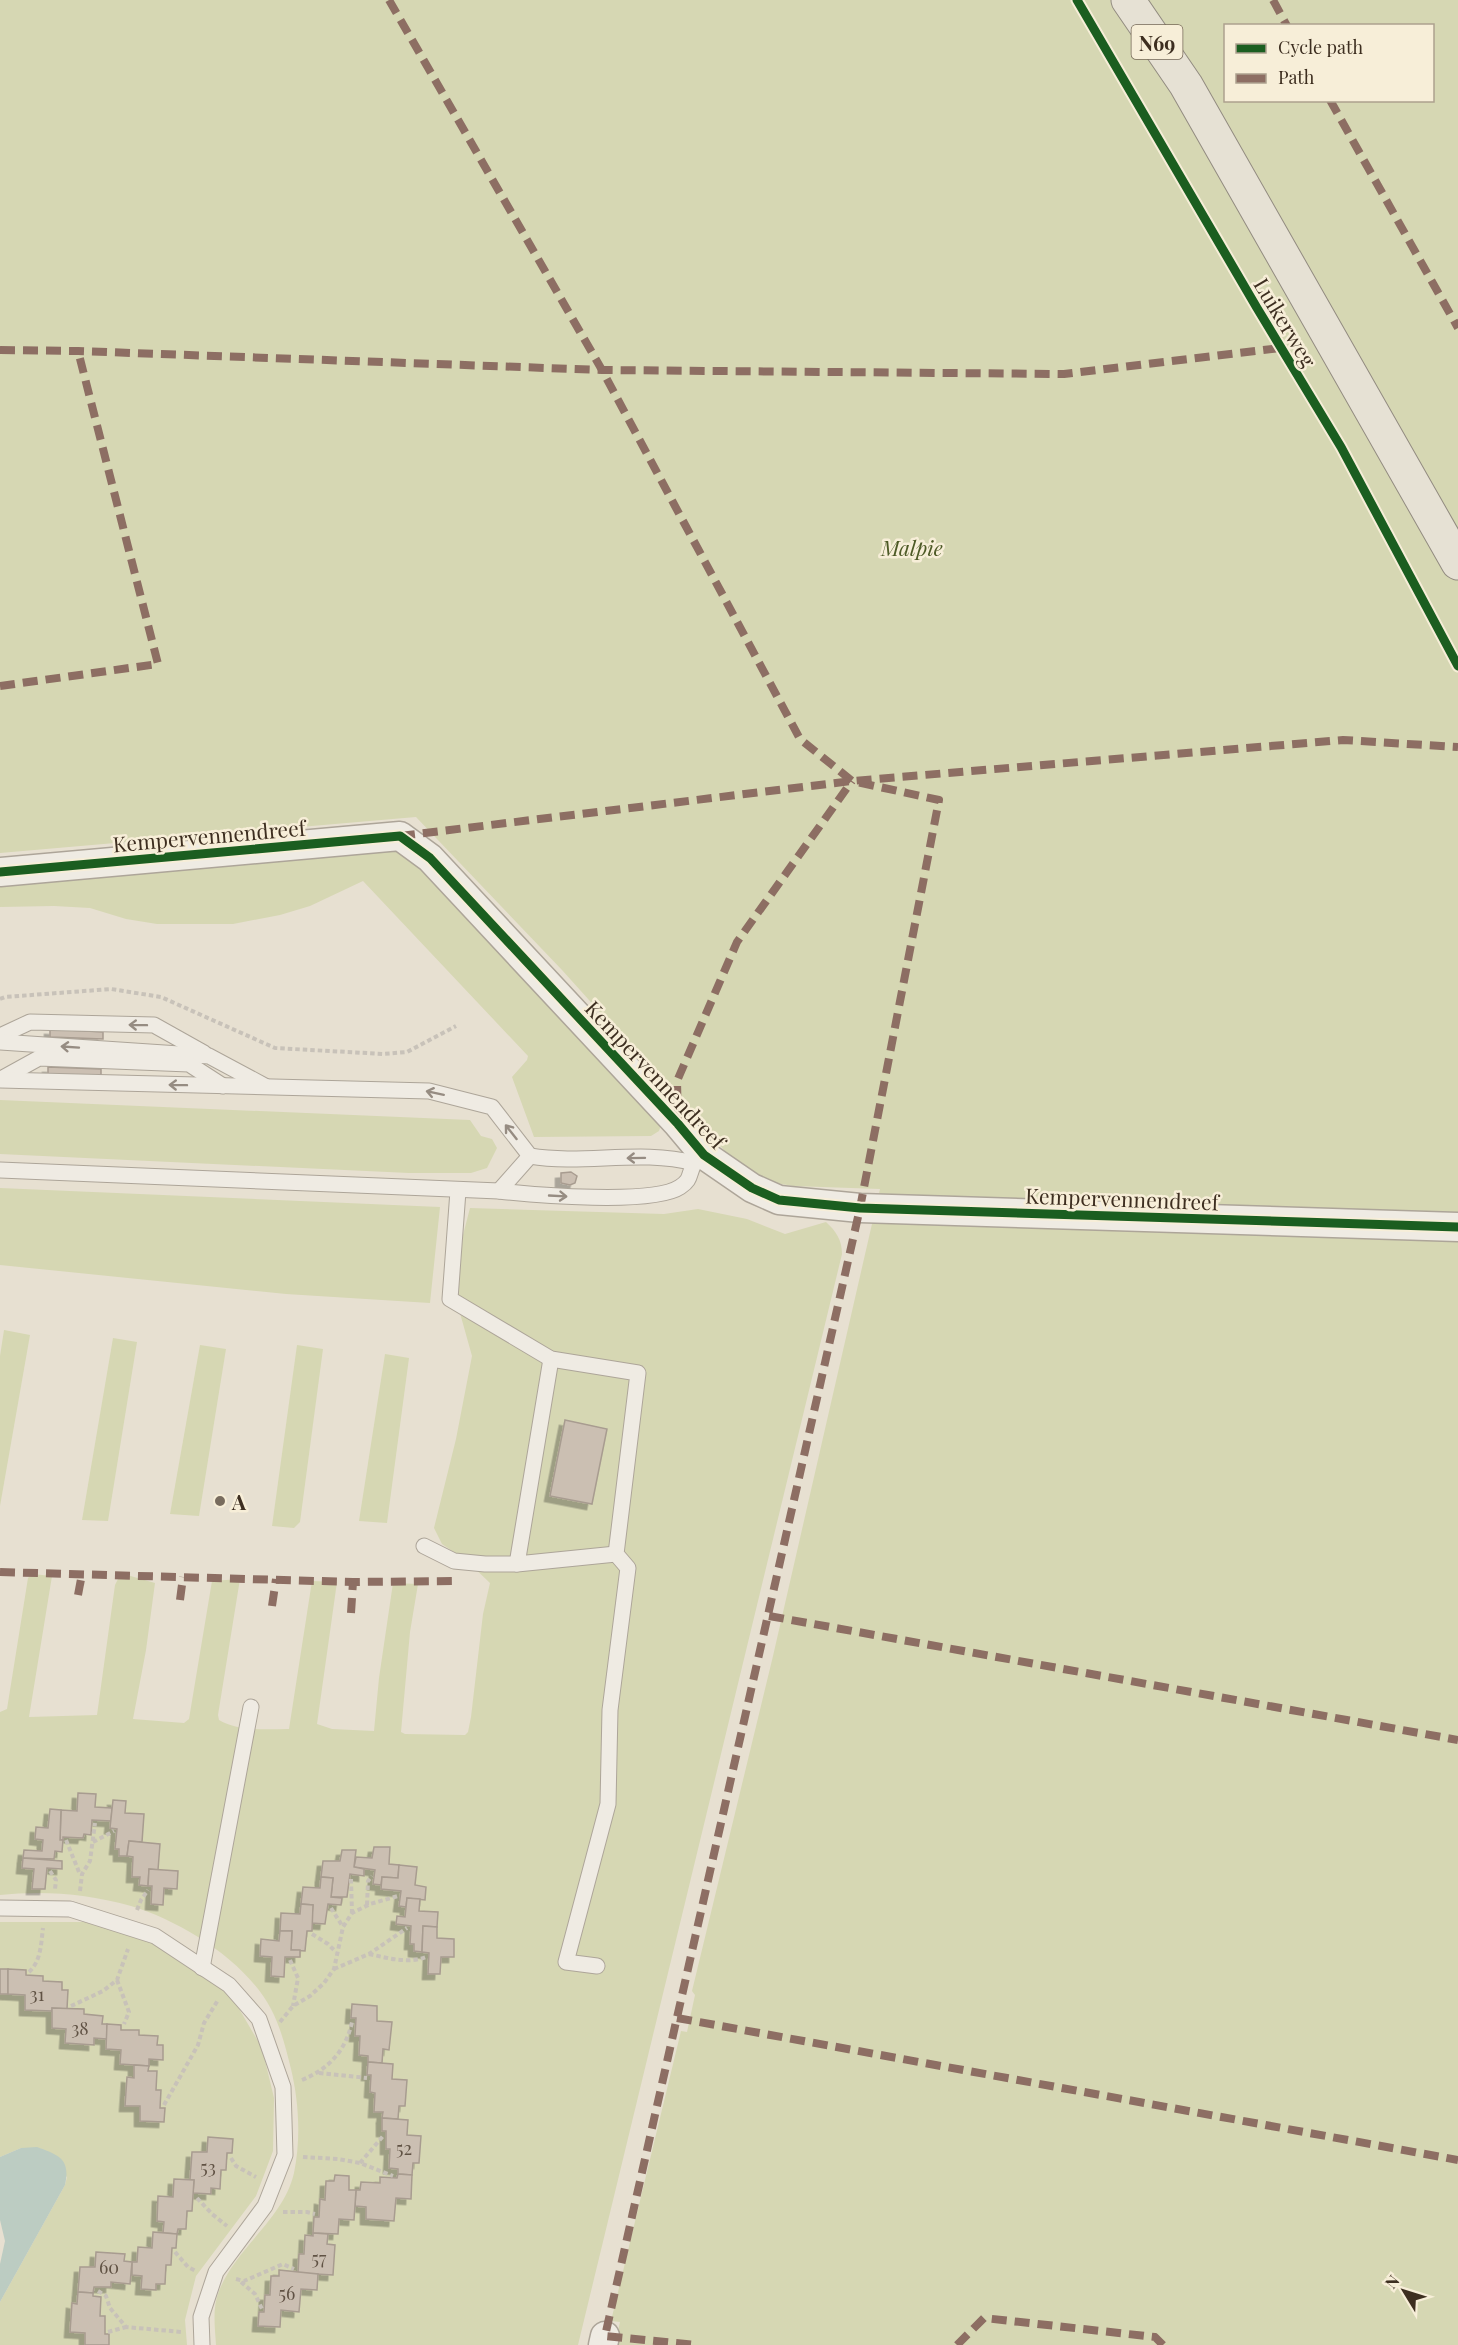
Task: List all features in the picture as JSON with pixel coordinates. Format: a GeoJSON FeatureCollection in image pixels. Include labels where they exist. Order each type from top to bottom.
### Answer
{"type":"FeatureCollection","features":[{"type":"Feature","properties":{"kind":"main road","name":"Luikerweg"},"geometry":{"type":"LineString","coordinates":[[1128,0],[1186,85],[1458,563]]}},
{"type":"Feature","properties":{"kind":"main road","name":"Luikerweg"},"geometry":{"type":"LineString","coordinates":[[1150,0],[1186,85]]}},
{"type":"Feature","properties":{"kind":"street","name":"Kempervennendreef"},"geometry":{"type":"LineString","coordinates":[[0,872],[400,836],[430,858],[678,1124],[699,1159],[779,1200],[849,1207],[1458,1227]]}},
{"type":"Feature","properties":{"kind":"lane"},"geometry":{"type":"LineString","coordinates":[[0,1036],[30,1022],[154,1025],[267,1087]]}},
{"type":"Feature","properties":{"kind":"lane"},"geometry":{"type":"LineString","coordinates":[[0,1042],[209,1056]]}},
{"type":"Feature","properties":{"kind":"lane"},"geometry":{"type":"LineString","coordinates":[[0,1080],[39,1058],[189,1064],[223,1086]]}},
{"type":"Feature","properties":{"kind":"lane"},"geometry":{"type":"LineString","coordinates":[[0,1080],[429,1091],[492,1107],[530,1156],[555,1160],[673,1157],[699,1159]]}},
{"type":"Feature","properties":{"kind":"lane"},"geometry":{"type":"LineString","coordinates":[[499,1191],[530,1156]]}},
{"type":"Feature","properties":{"kind":"lane","name":"Kempervennendreef"},"geometry":{"type":"LineString","coordinates":[[0,1170],[499,1191],[574,1197],[658,1195],[679,1188],[690,1179],[699,1159]]}},
{"type":"Feature","properties":{"kind":"lane"},"geometry":{"type":"LineString","coordinates":[[458,1191],[450,1299],[551,1359],[638,1373],[616,1554],[628,1568],[610,1710],[608,1804],[566,1962],[597,1966]]}},
{"type":"Feature","properties":{"kind":"lane"},"geometry":{"type":"LineString","coordinates":[[517,1564],[551,1359]]}},
{"type":"Feature","properties":{"kind":"lane"},"geometry":{"type":"LineString","coordinates":[[424,1546],[454,1561],[485,1564],[517,1564],[616,1554]]}},
{"type":"Feature","properties":{"kind":"lane"},"geometry":{"type":"LineString","coordinates":[[202,1968],[251,1707]]}},
{"type":"Feature","properties":{"kind":"lane"},"geometry":{"type":"LineString","coordinates":[[0,1908],[70,1909],[155,1936],[229,1985],[259,2019],[283,2091],[285,2156],[261,2211],[214,2277],[201,2317],[202,2339]]}},
{"type":"Feature","properties":{"kind":"path"},"geometry":{"type":"LineString","coordinates":[[0,999],[111,990],[161,997],[275,1048],[383,1054],[407,1052],[456,1026]]}},
{"type":"Feature","properties":{"kind":"path"},"geometry":{"type":"LineString","coordinates":[[77,1911],[82,1874],[90,1861],[95,1823]]}},
{"type":"Feature","properties":{"kind":"path"},"geometry":{"type":"LineString","coordinates":[[93,1842],[114,1831]]}},
{"type":"Feature","properties":{"kind":"path"},"geometry":{"type":"LineString","coordinates":[[66,1840],[79,1872],[82,1874]]}},
{"type":"Feature","properties":{"kind":"path"},"geometry":{"type":"LineString","coordinates":[[367,1905],[368,1881],[372,1876]]}},
{"type":"Feature","properties":{"kind":"path"},"geometry":{"type":"LineString","coordinates":[[351,1879],[352,1913]]}},
{"type":"Feature","properties":{"kind":"path"},"geometry":{"type":"LineString","coordinates":[[334,1970],[343,1927],[352,1913],[367,1905],[398,1896]]}},
{"type":"Feature","properties":{"kind":"path"},"geometry":{"type":"LineString","coordinates":[[331,1908],[343,1927]]}},
{"type":"Feature","properties":{"kind":"path"},"geometry":{"type":"LineString","coordinates":[[29,1972],[35,1966],[40,1952],[45,1909]]}},
{"type":"Feature","properties":{"kind":"path"},"geometry":{"type":"LineString","coordinates":[[266,2039],[293,2006],[310,1996],[334,1970],[369,1954],[407,1928]]}},
{"type":"Feature","properties":{"kind":"path"},"geometry":{"type":"LineString","coordinates":[[71,2006],[103,1991],[117,1980],[135,1929]]}},
{"type":"Feature","properties":{"kind":"path"},"geometry":{"type":"LineString","coordinates":[[312,1934],[336,1952]]}},
{"type":"Feature","properties":{"kind":"path"},"geometry":{"type":"LineString","coordinates":[[369,1954],[404,1960],[426,1957]]}},
{"type":"Feature","properties":{"kind":"path"},"geometry":{"type":"LineString","coordinates":[[290,1960],[298,1977],[293,2006]]}},
{"type":"Feature","properties":{"kind":"path"},"geometry":{"type":"LineString","coordinates":[[117,1980],[129,2012],[124,2024]]}},
{"type":"Feature","properties":{"kind":"path"},"geometry":{"type":"LineString","coordinates":[[164,2105],[198,2045],[209,2013],[229,1985]]}},
{"type":"Feature","properties":{"kind":"path"},"geometry":{"type":"LineString","coordinates":[[283,2091],[292,2083],[318,2073],[345,2045],[352,2022]]}},
{"type":"Feature","properties":{"kind":"path"},"geometry":{"type":"LineString","coordinates":[[318,2073],[367,2078]]}},
{"type":"Feature","properties":{"kind":"path"},"geometry":{"type":"LineString","coordinates":[[360,2163],[384,2135]]}},
{"type":"Feature","properties":{"kind":"path"},"geometry":{"type":"LineString","coordinates":[[285,2156],[338,2159],[360,2163],[393,2176]]}},
{"type":"Feature","properties":{"kind":"path"},"geometry":{"type":"LineString","coordinates":[[231,2158],[236,2166],[273,2186]]}},
{"type":"Feature","properties":{"kind":"path"},"geometry":{"type":"LineString","coordinates":[[197,2198],[212,2214],[242,2237]]}},
{"type":"Feature","properties":{"kind":"path"},"geometry":{"type":"LineString","coordinates":[[261,2211],[315,2214]]}},
{"type":"Feature","properties":{"kind":"path"},"geometry":{"type":"LineString","coordinates":[[175,2252],[188,2267],[214,2277],[244,2281],[283,2264],[294,2269]]}},
{"type":"Feature","properties":{"kind":"path"},"geometry":{"type":"LineString","coordinates":[[239,2280],[255,2294],[262,2309]]}},
{"type":"Feature","properties":{"kind":"path"},"geometry":{"type":"LineString","coordinates":[[98,2291],[106,2296],[110,2308],[126,2327]]}},
{"type":"Feature","properties":{"kind":"path"},"geometry":{"type":"LineString","coordinates":[[108,2332],[126,2327],[202,2339]]}},
{"type":"Feature","properties":{"kind":"green space","name":"Malpie"},"geometry":{"type":"Polygon","coordinates":[[[0,0],[1458,0],[1458,2345],[615,2345],[620,2322],[611,2321],[681,2031],[687,2032],[695,1995],[692,1991],[773,1656],[880,1189],[793,1186],[759,1180],[732,1159],[562,970],[416,817],[0,853],[0,0]]]}},
{"type":"Feature","properties":{"kind":"green space"},"geometry":{"type":"Polygon","coordinates":[[[404,849],[661,1125],[659,1131],[651,1136],[534,1137],[512,1077],[528,1056],[363,881],[310,906],[280,915],[233,924],[157,924],[126,919],[90,908],[0,907],[0,878],[404,849]]]}},
{"type":"Feature","properties":{"kind":"green space"},"geometry":{"type":"Polygon","coordinates":[[[0,1100],[470,1120],[481,1136],[492,1139],[497,1148],[487,1168],[471,1173],[409,1173],[0,1154],[0,1100]]]}},
{"type":"Feature","properties":{"kind":"green space"},"geometry":{"type":"Polygon","coordinates":[[[0,1188],[440,1207],[430,1303],[286,1294],[0,1265],[0,1188]]]}},
{"type":"Feature","properties":{"kind":"green space"},"geometry":{"type":"Polygon","coordinates":[[[470,1208],[664,1214],[698,1209],[747,1219],[785,1234],[826,1222],[838,1236],[842,1254],[578,2345],[216,2345],[215,2311],[219,2291],[236,2261],[280,2205],[294,2173],[298,2147],[298,2121],[291,2069],[278,2024],[260,1991],[229,1959],[191,1933],[150,1913],[99,1899],[49,1893],[0,1895],[0,1712],[7,1709],[28,1578],[32,1574],[52,1576],[29,1717],[97,1715],[115,1585],[119,1577],[127,1575],[155,1583],[146,1650],[133,1719],[184,1723],[189,1719],[212,1581],[240,1579],[219,1720],[244,1728],[289,1729],[312,1581],[337,1582],[317,1724],[332,1729],[374,1731],[393,1583],[418,1584],[410,1632],[401,1732],[405,1734],[465,1735],[468,1732],[471,1717],[483,1614],[490,1583],[467,1561],[442,1544],[434,1528],[456,1439],[472,1356],[456,1304],[463,1235],[470,1208]]]}},
{"type":"Feature","properties":{"kind":"green space"},"geometry":{"type":"Polygon","coordinates":[[[4,1330],[30,1335],[0,1506],[0,1356],[4,1330]]]}},
{"type":"Feature","properties":{"kind":"green space"},"geometry":{"type":"Polygon","coordinates":[[[113,1338],[137,1342],[108,1521],[82,1520],[113,1338]]]}},
{"type":"Feature","properties":{"kind":"green space"},"geometry":{"type":"Polygon","coordinates":[[[200,1345],[226,1349],[199,1516],[170,1514],[200,1345]]]}},
{"type":"Feature","properties":{"kind":"green space"},"geometry":{"type":"Polygon","coordinates":[[[297,1345],[323,1349],[300,1522],[294,1528],[272,1526],[297,1345]]]}},
{"type":"Feature","properties":{"kind":"green space"},"geometry":{"type":"Polygon","coordinates":[[[385,1354],[409,1358],[387,1523],[359,1521],[385,1354]]]}},
{"type":"Feature","properties":{"kind":"green space"},"geometry":{"type":"Polygon","coordinates":[[[0,1922],[86,1922],[162,1946],[223,1989],[238,2007],[262,2048],[274,2098],[273,2151],[256,2196],[196,2276],[185,2320],[187,2345],[0,2345],[0,2302],[65,2185],[67,2177],[21,2148],[0,2157],[0,1922]]]}},
{"type":"Feature","properties":{"kind":"shaded area"},"geometry":{"type":"Polygon","coordinates":[[[37,2147],[57,2155],[64,2163],[65,2185],[0,2302],[0,2264],[5,2241],[0,2220],[0,2157],[21,2148],[37,2147]]]}},
{"type":"Feature","properties":{"kind":"building"},"geometry":{"type":"Polygon","coordinates":[[[50,1029],[103,1032],[103,1039],[50,1037],[50,1029]]]}},
{"type":"Feature","properties":{"kind":"building"},"geometry":{"type":"Polygon","coordinates":[[[48,1067],[101,1069],[101,1077],[48,1075],[48,1067]]]}},
{"type":"Feature","properties":{"kind":"building"},"geometry":{"type":"Polygon","coordinates":[[[571,1172],[577,1176],[575,1183],[570,1185],[561,1183],[561,1173],[571,1172]]]}},
{"type":"Feature","properties":{"kind":"building"},"geometry":{"type":"Polygon","coordinates":[[[565,1420],[607,1429],[592,1504],[550,1496],[565,1420]]]}},
{"type":"Feature","properties":{"kind":"building"},"geometry":{"type":"Polygon","coordinates":[[[78,1793],[96,1794],[95,1807],[112,1808],[111,1821],[92,1820],[91,1835],[84,1834],[83,1838],[63,1837],[63,1840],[60,1840],[61,1810],[77,1811],[78,1793]]]}},
{"type":"Feature","properties":{"kind":"building"},"geometry":{"type":"Polygon","coordinates":[[[113,1800],[126,1801],[125,1813],[144,1814],[142,1842],[129,1841],[127,1856],[119,1856],[119,1849],[115,1849],[117,1829],[110,1828],[113,1800]]]}},
{"type":"Feature","properties":{"kind":"building"},"geometry":{"type":"Polygon","coordinates":[[[50,1809],[61,1810],[62,1852],[55,1851],[54,1859],[23,1858],[24,1850],[42,1851],[43,1840],[35,1839],[36,1827],[48,1828],[50,1809]]]}},
{"type":"Feature","properties":{"kind":"building"},"geometry":{"type":"Polygon","coordinates":[[[129,1841],[160,1844],[158,1870],[149,1869],[148,1886],[139,1885],[140,1877],[132,1877],[133,1857],[127,1856],[129,1841]]]}},
{"type":"Feature","properties":{"kind":"building"},"geometry":{"type":"Polygon","coordinates":[[[374,1847],[390,1847],[389,1864],[399,1865],[398,1878],[382,1877],[381,1885],[373,1884],[375,1870],[354,1867],[356,1857],[372,1858],[374,1847]]]}},
{"type":"Feature","properties":{"kind":"building"},"geometry":{"type":"Polygon","coordinates":[[[342,1850],[356,1850],[354,1867],[364,1869],[364,1876],[350,1874],[347,1897],[331,1897],[333,1878],[321,1877],[323,1861],[340,1861],[342,1850]]]}},
{"type":"Feature","properties":{"kind":"building"},"geometry":{"type":"Polygon","coordinates":[[[23,1858],[62,1861],[62,1869],[47,1868],[45,1889],[32,1889],[34,1869],[22,1868],[23,1858]]]}},
{"type":"Feature","properties":{"kind":"building"},"geometry":{"type":"Polygon","coordinates":[[[399,1865],[417,1867],[415,1885],[426,1887],[425,1900],[407,1898],[406,1907],[399,1906],[401,1891],[381,1889],[382,1877],[398,1878],[399,1865]]]}},
{"type":"Feature","properties":{"kind":"building"},"geometry":{"type":"Polygon","coordinates":[[[149,1869],[178,1871],[177,1889],[164,1888],[163,1905],[151,1904],[152,1886],[148,1886],[149,1869]]]}},
{"type":"Feature","properties":{"kind":"building"},"geometry":{"type":"Polygon","coordinates":[[[321,1877],[333,1878],[331,1897],[342,1898],[341,1905],[328,1904],[325,1924],[311,1923],[313,1905],[301,1904],[303,1887],[320,1888],[321,1877]]]}},
{"type":"Feature","properties":{"kind":"building"},"geometry":{"type":"Polygon","coordinates":[[[407,1898],[420,1899],[419,1911],[438,1912],[437,1927],[423,1926],[422,1952],[414,1951],[414,1944],[410,1944],[411,1926],[396,1924],[397,1916],[405,1917],[407,1898]]]}},
{"type":"Feature","properties":{"kind":"building"},"geometry":{"type":"Polygon","coordinates":[[[301,1904],[313,1905],[312,1931],[307,1931],[305,1951],[291,1950],[292,1931],[280,1931],[281,1913],[300,1914],[301,1904]]]}},
{"type":"Feature","properties":{"kind":"building"},"geometry":{"type":"Polygon","coordinates":[[[423,1926],[437,1927],[437,1938],[454,1939],[454,1957],[441,1957],[440,1974],[428,1974],[429,1953],[422,1952],[423,1926]]]}},
{"type":"Feature","properties":{"kind":"building"},"geometry":{"type":"Polygon","coordinates":[[[280,1931],[292,1931],[291,1950],[300,1950],[300,1957],[285,1957],[284,1977],[271,1976],[272,1957],[260,1956],[261,1939],[279,1941],[280,1931]]]}},
{"type":"Feature","properties":{"kind":"building"},"geometry":{"type":"Polygon","coordinates":[[[0,1969],[8,1969],[8,1994],[0,1994],[0,1969]]]}},
{"type":"Feature","properties":{"kind":"building"},"geometry":{"type":"Polygon","coordinates":[[[8,1969],[26,1970],[26,1975],[43,1976],[43,1981],[62,1982],[62,1990],[68,1990],[67,2009],[25,2010],[25,1995],[8,1994],[8,1969]]]}},
{"type":"Feature","properties":{"kind":"building"},"geometry":{"type":"Polygon","coordinates":[[[352,2004],[377,2006],[377,2021],[392,2022],[389,2050],[383,2049],[382,2063],[368,2062],[368,2056],[359,2055],[360,2036],[355,2036],[356,2018],[351,2018],[352,2004]]]}},
{"type":"Feature","properties":{"kind":"building"},"geometry":{"type":"Polygon","coordinates":[[[52,2008],[84,2009],[84,2014],[103,2016],[102,2024],[107,2024],[107,2039],[94,2038],[94,2045],[65,2043],[66,2029],[52,2028],[52,2008]]]}},
{"type":"Feature","properties":{"kind":"building"},"geometry":{"type":"Polygon","coordinates":[[[107,2024],[121,2025],[121,2030],[139,2030],[139,2035],[158,2036],[157,2045],[163,2045],[163,2060],[149,2059],[149,2066],[120,2064],[121,2050],[106,2049],[107,2024]]]}},
{"type":"Feature","properties":{"kind":"building"},"geometry":{"type":"Polygon","coordinates":[[[368,2062],[393,2064],[392,2079],[407,2080],[405,2106],[399,2106],[398,2119],[382,2118],[383,2112],[374,2112],[375,2093],[370,2092],[371,2075],[367,2075],[368,2062]]]}},
{"type":"Feature","properties":{"kind":"building"},"geometry":{"type":"Polygon","coordinates":[[[134,2065],[149,2066],[148,2071],[157,2071],[156,2090],[161,2090],[160,2108],[165,2108],[164,2122],[140,2121],[140,2106],[125,2106],[127,2077],[134,2078],[134,2065]]]}},
{"type":"Feature","properties":{"kind":"building"},"geometry":{"type":"Polygon","coordinates":[[[382,2118],[408,2120],[407,2135],[421,2136],[419,2163],[413,2163],[412,2175],[398,2174],[398,2169],[389,2168],[390,2149],[386,2149],[386,2131],[382,2131],[382,2118]]]}},
{"type":"Feature","properties":{"kind":"building"},"geometry":{"type":"Polygon","coordinates":[[[208,2137],[233,2139],[232,2153],[227,2153],[226,2170],[221,2170],[220,2189],[211,2188],[211,2194],[193,2193],[194,2180],[190,2180],[192,2152],[207,2152],[208,2137]]]}},
{"type":"Feature","properties":{"kind":"building"},"geometry":{"type":"Polygon","coordinates":[[[398,2174],[412,2175],[411,2199],[396,2198],[394,2221],[366,2219],[366,2207],[355,2206],[356,2190],[360,2190],[361,2182],[380,2183],[380,2177],[397,2178],[398,2174]]]}},
{"type":"Feature","properties":{"kind":"building"},"geometry":{"type":"Polygon","coordinates":[[[335,2175],[349,2176],[349,2190],[356,2190],[354,2220],[339,2219],[338,2234],[313,2233],[314,2217],[319,2217],[320,2199],[325,2200],[326,2181],[334,2181],[335,2175]]]}},
{"type":"Feature","properties":{"kind":"building"},"geometry":{"type":"Polygon","coordinates":[[[174,2179],[194,2180],[192,2211],[187,2211],[186,2229],[178,2229],[177,2234],[163,2233],[164,2222],[157,2221],[158,2196],[173,2197],[174,2179]]]}},
{"type":"Feature","properties":{"kind":"building"},"geometry":{"type":"Polygon","coordinates":[[[153,2232],[177,2234],[176,2248],[172,2248],[171,2265],[166,2265],[165,2284],[156,2284],[156,2290],[141,2289],[142,2276],[132,2275],[132,2262],[137,2262],[138,2247],[152,2248],[153,2232]]]}},
{"type":"Feature","properties":{"kind":"building"},"geometry":{"type":"Polygon","coordinates":[[[313,2233],[328,2234],[327,2244],[335,2245],[333,2275],[298,2273],[299,2254],[304,2254],[305,2235],[313,2236],[313,2233]]]}},
{"type":"Feature","properties":{"kind":"building"},"geometry":{"type":"Polygon","coordinates":[[[96,2252],[125,2254],[124,2261],[132,2262],[130,2284],[111,2282],[111,2287],[94,2287],[93,2293],[78,2292],[80,2267],[95,2267],[96,2252]]]}},
{"type":"Feature","properties":{"kind":"building"},"geometry":{"type":"Polygon","coordinates":[[[279,2270],[318,2274],[317,2290],[301,2289],[299,2312],[281,2310],[280,2327],[258,2326],[259,2312],[264,2312],[265,2295],[270,2295],[271,2276],[279,2276],[279,2270]]]}},
{"type":"Feature","properties":{"kind":"building"},"geometry":{"type":"Polygon","coordinates":[[[78,2292],[93,2293],[93,2296],[101,2297],[100,2316],[105,2316],[105,2334],[109,2334],[109,2345],[85,2345],[85,2333],[70,2332],[72,2303],[77,2304],[78,2292]]]}},
{"type":"Feature","properties":{"kind":"marked path"},"geometry":{"type":"LineString","coordinates":[[389,0],[602,370],[800,739],[852,781],[939,800],[860,1208],[605,2336],[696,2345]]}},
{"type":"Feature","properties":{"kind":"marked path"},"geometry":{"type":"LineString","coordinates":[[1273,0],[1286,24]]}},
{"type":"Feature","properties":{"kind":"marked path"},"geometry":{"type":"LineString","coordinates":[[1331,102],[1458,328]]}},
{"type":"Feature","properties":{"kind":"marked path"},"geometry":{"type":"LineString","coordinates":[[0,350],[602,370],[1064,374],[1280,348]]}},
{"type":"Feature","properties":{"kind":"marked path"},"geometry":{"type":"LineString","coordinates":[[0,686],[158,664],[78,351]]}},
{"type":"Feature","properties":{"kind":"marked path"},"geometry":{"type":"LineString","coordinates":[[400,836],[852,781],[1343,740],[1458,747]]}},
{"type":"Feature","properties":{"kind":"marked path"},"geometry":{"type":"LineString","coordinates":[[678,1124],[677,1081],[737,942],[852,781]]}},
{"type":"Feature","properties":{"kind":"marked path"},"geometry":{"type":"LineString","coordinates":[[0,1572],[353,1582],[455,1581]]}},
{"type":"Feature","properties":{"kind":"marked path"},"geometry":{"type":"LineString","coordinates":[[78,1595],[82,1574]]}},
{"type":"Feature","properties":{"kind":"marked path"},"geometry":{"type":"LineString","coordinates":[[180,1600],[183,1577]]}},
{"type":"Feature","properties":{"kind":"marked path"},"geometry":{"type":"LineString","coordinates":[[272,1606],[276,1579]]}},
{"type":"Feature","properties":{"kind":"marked path"},"geometry":{"type":"LineString","coordinates":[[351,1613],[353,1582]]}},
{"type":"Feature","properties":{"kind":"marked path"},"geometry":{"type":"LineString","coordinates":[[769,1616],[1458,1740]]}},
{"type":"Feature","properties":{"kind":"marked path"},"geometry":{"type":"LineString","coordinates":[[677,2018],[1458,2160]]}},
{"type":"Feature","properties":{"kind":"marked path"},"geometry":{"type":"LineString","coordinates":[[957,2345],[984,2318],[1155,2337],[1163,2345]]}},
{"type":"Feature","properties":{"kind":"cycle path"},"geometry":{"type":"LineString","coordinates":[[1077,0],[1341,447],[1458,666]]}},
{"type":"Feature","properties":{"kind":"cycle path"},"geometry":{"type":"LineString","coordinates":[[0,872],[400,836],[430,858],[678,1124],[704,1155],[752,1188],[779,1200],[860,1208],[1458,1227]]}},
{"type":"Feature","properties":{"kind":"place","name":"A"},"geometry":{"type":"Point","coordinates":[220,1501]}}]}
